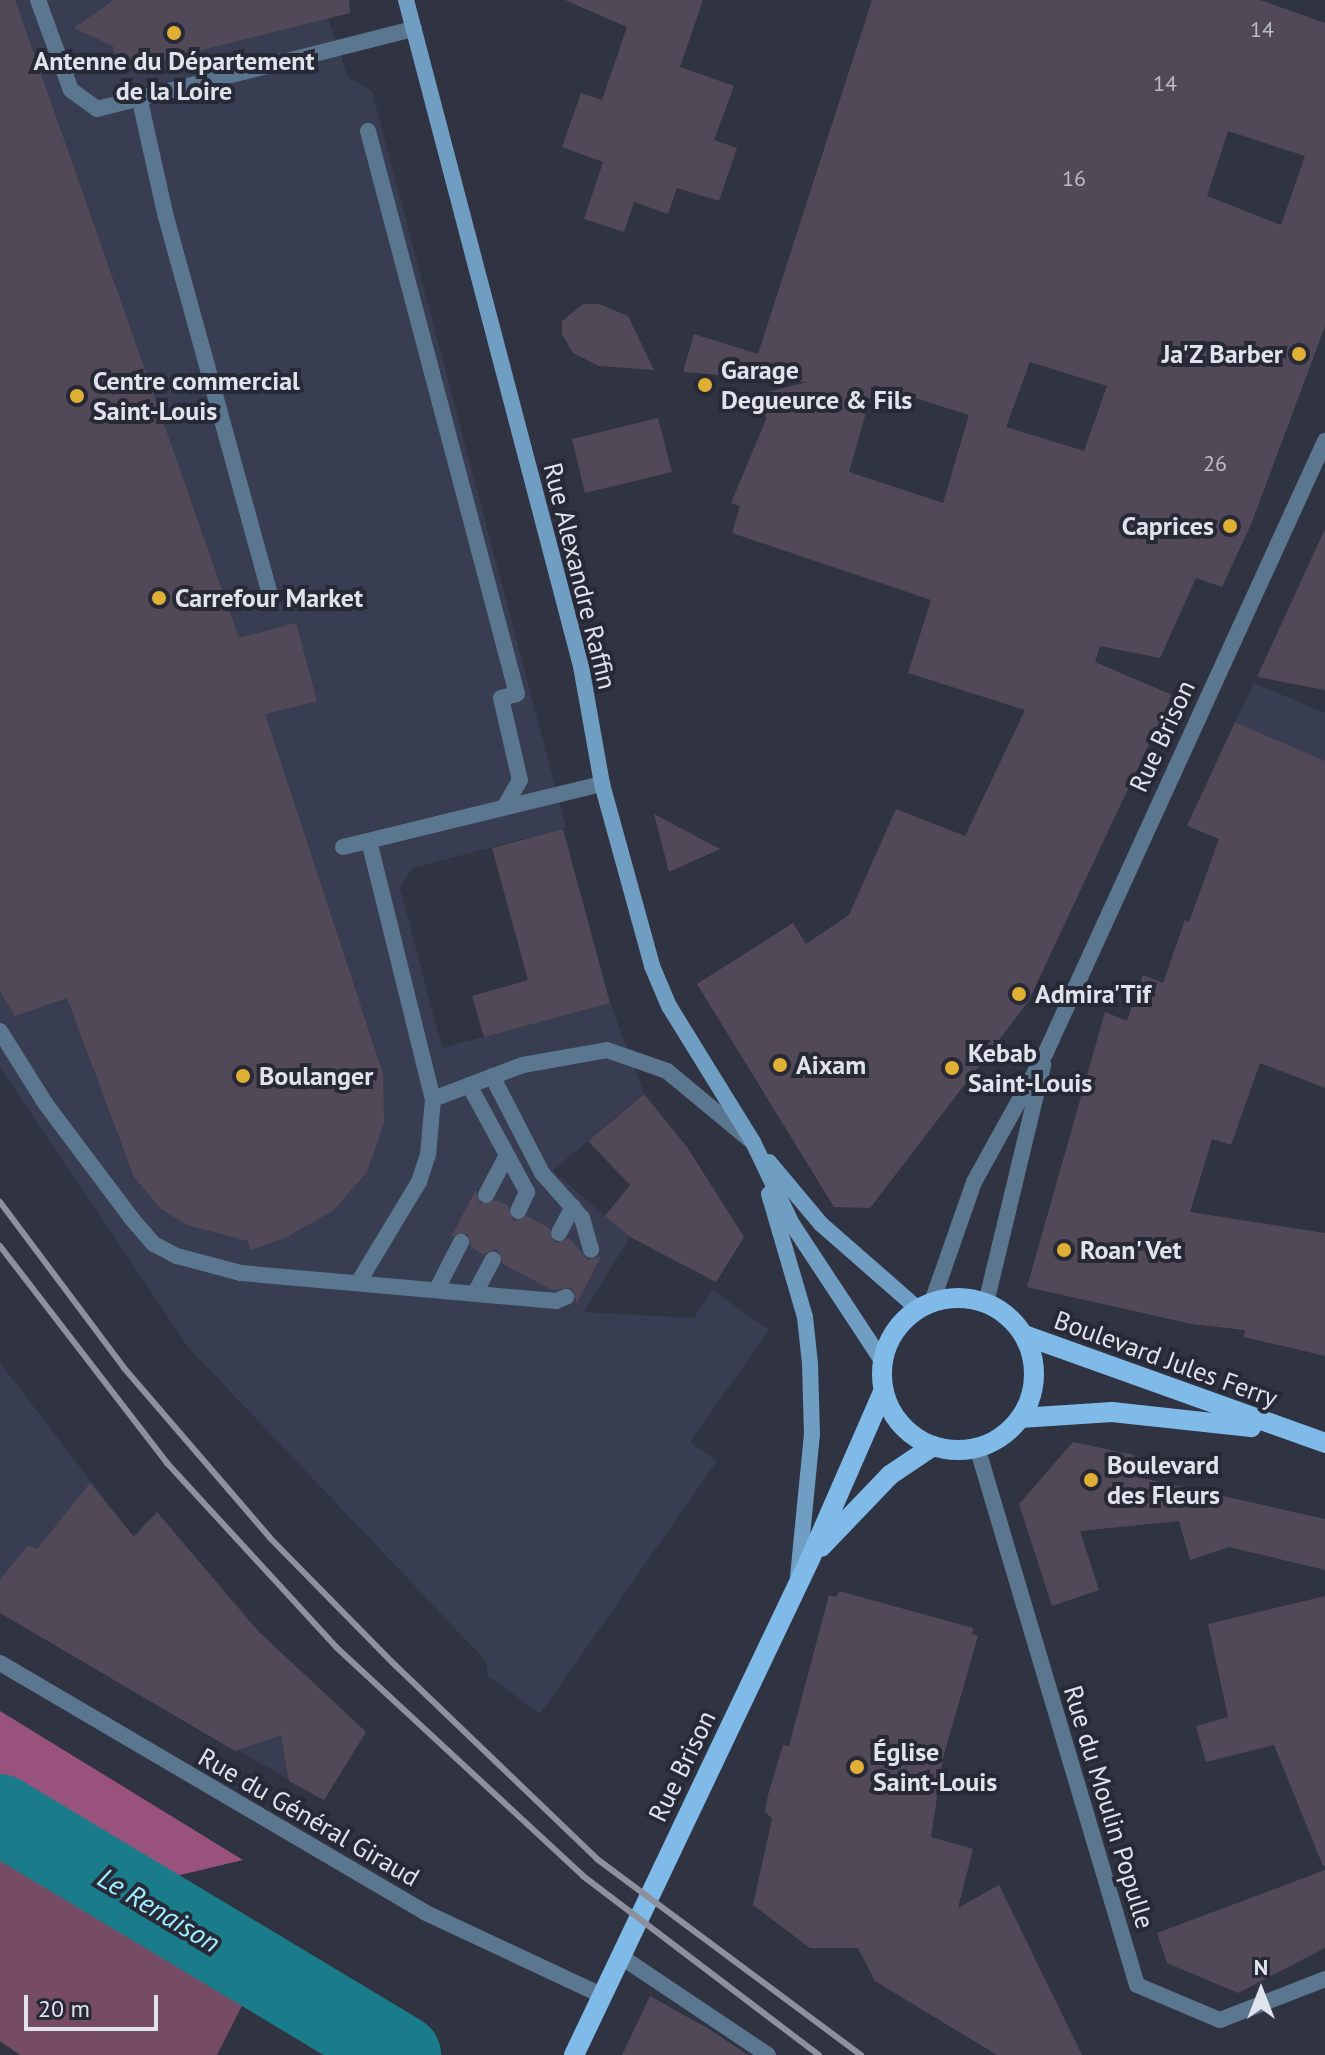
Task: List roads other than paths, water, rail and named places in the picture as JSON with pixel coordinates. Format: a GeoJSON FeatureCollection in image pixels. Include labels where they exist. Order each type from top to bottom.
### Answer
{"type":"FeatureCollection","features":[{"type":"Feature","properties":{"kind":"main road","name":"Rue Alexandre Raffin"},"geometry":{"type":"LineString","coordinates":[[406,0],[581,666],[602,784],[652,966],[669,1006],[753,1142],[792,1224],[883,1362]]}},
{"type":"Feature","properties":{"kind":"main road","name":"Rue Alexandre Raffin"},"geometry":{"type":"LineString","coordinates":[[753,1142],[821,1224],[925,1306]]}},
{"type":"Feature","properties":{"kind":"main road"},"geometry":{"type":"LineString","coordinates":[[753,1142],[805,1317],[810,1364],[812,1434],[796,1587]]}},
{"type":"Feature","properties":{"kind":"main road"},"geometry":{"type":"LineString","coordinates":[[950,1298],[986,1303],[1008,1316],[1024,1335],[1035,1377],[1020,1418],[1001,1437],[977,1447],[933,1446],[901,1424],[884,1390],[883,1362],[889,1341],[925,1306],[950,1298]]}},
{"type":"Feature","properties":{"kind":"main road","name":"Boulevard Jules Ferry"},"geometry":{"type":"LineString","coordinates":[[1024,1335],[1325,1443]]}},
{"type":"Feature","properties":{"kind":"main road","name":"Rue Brison"},"geometry":{"type":"LineString","coordinates":[[575,2054],[810,1559],[884,1390]]}},
{"type":"Feature","properties":{"kind":"main road","name":"Boulevard Jules Ferry"},"geometry":{"type":"LineString","coordinates":[[1020,1418],[1127,1412],[1290,1432]]}},
{"type":"Feature","properties":{"kind":"main road","name":"Rue Brison"},"geometry":{"type":"LineString","coordinates":[[810,1559],[890,1475],[933,1446]]}},
{"type":"Feature","properties":{"kind":"street"},"geometry":{"type":"LineString","coordinates":[[38,0],[63,76],[78,99],[97,109],[140,101],[414,29]]}},
{"type":"Feature","properties":{"kind":"street"},"geometry":{"type":"LineString","coordinates":[[140,101],[166,217],[271,597]]}},
{"type":"Feature","properties":{"kind":"street"},"geometry":{"type":"LineString","coordinates":[[368,131],[517,694],[501,698],[520,780],[505,806]]}},
{"type":"Feature","properties":{"kind":"street","name":"Rue Brison"},"geometry":{"type":"LineString","coordinates":[[925,1306],[974,1182],[1046,1052],[1325,441]]}},
{"type":"Feature","properties":{"kind":"street"},"geometry":{"type":"LineString","coordinates":[[343,847],[602,784]]}},
{"type":"Feature","properties":{"kind":"street"},"geometry":{"type":"LineString","coordinates":[[358,1283],[419,1182],[428,1155],[433,1099],[369,841]]}},
{"type":"Feature","properties":{"kind":"street"},"geometry":{"type":"LineString","coordinates":[[0,1031],[45,1103],[154,1244],[209,1267],[526,1298],[566,1297]]}},
{"type":"Feature","properties":{"kind":"street"},"geometry":{"type":"LineString","coordinates":[[433,1099],[492,1076],[587,1051],[627,1054],[667,1071],[753,1142]]}},
{"type":"Feature","properties":{"kind":"street","name":"Rue Brison"},"geometry":{"type":"LineString","coordinates":[[986,1303],[1046,1052]]}},
{"type":"Feature","properties":{"kind":"street"},"geometry":{"type":"LineString","coordinates":[[492,1076],[542,1173],[573,1207],[591,1250]]}},
{"type":"Feature","properties":{"kind":"street"},"geometry":{"type":"LineString","coordinates":[[469,1085],[527,1192],[518,1211]]}},
{"type":"Feature","properties":{"kind":"street"},"geometry":{"type":"LineString","coordinates":[[486,1195],[507,1155]]}},
{"type":"Feature","properties":{"kind":"street"},"geometry":{"type":"LineString","coordinates":[[559,1233],[573,1207]]}},
{"type":"Feature","properties":{"kind":"street"},"geometry":{"type":"LineString","coordinates":[[437,1289],[461,1242]]}},
{"type":"Feature","properties":{"kind":"street"},"geometry":{"type":"LineString","coordinates":[[475,1293],[493,1259]]}},
{"type":"Feature","properties":{"kind":"street"},"geometry":{"type":"LineString","coordinates":[[526,1298],[535,1281]]}},
{"type":"Feature","properties":{"kind":"street","name":"Rue du Moulin Populle"},"geometry":{"type":"LineString","coordinates":[[977,1447],[1137,1985],[1220,2020],[1325,1979]]}},
{"type":"Feature","properties":{"kind":"street","name":"Rue du Général Giraud"},"geometry":{"type":"LineString","coordinates":[[0,1663],[424,1912],[603,1996]]}},
{"type":"Feature","properties":{"kind":"street"},"geometry":{"type":"LineString","coordinates":[[620,1956],[768,2055]]}},
{"type":"Feature","properties":{"kind":"waterway","name":"Le Renaison"},"geometry":{"type":"LineString","coordinates":[[0,1814],[401,2055]]}},
{"type":"Feature","properties":{"kind":"railway"},"geometry":{"type":"LineString","coordinates":[[0,1202],[124,1368],[270,1538],[395,1665],[597,1859],[861,2055]]}},
{"type":"Feature","properties":{"kind":"railway"},"geometry":{"type":"LineString","coordinates":[[0,1246],[167,1463],[336,1647],[583,1876],[819,2055]]}},
{"type":"Feature","properties":{"kind":"place","name":"Antenne du Département de la Loire"},"geometry":{"type":"Point","coordinates":[174,33]}},
{"type":"Feature","properties":{"kind":"place","name":"Ja'Z Barber"},"geometry":{"type":"Point","coordinates":[1299,354]}},
{"type":"Feature","properties":{"kind":"place","name":"Garage Degueurce & Fils"},"geometry":{"type":"Point","coordinates":[705,385]}},
{"type":"Feature","properties":{"kind":"place","name":"Centre commercial Saint-Louis"},"geometry":{"type":"Point","coordinates":[77,396]}},
{"type":"Feature","properties":{"kind":"place","name":"Caprices"},"geometry":{"type":"Point","coordinates":[1230,526]}},
{"type":"Feature","properties":{"kind":"place","name":"Carrefour Market"},"geometry":{"type":"Point","coordinates":[159,598]}},
{"type":"Feature","properties":{"kind":"place","name":"Admira'Tif"},"geometry":{"type":"Point","coordinates":[1019,994]}},
{"type":"Feature","properties":{"kind":"place","name":"Aixam"},"geometry":{"type":"Point","coordinates":[780,1065]}},
{"type":"Feature","properties":{"kind":"place","name":"Kebab Saint-Louis"},"geometry":{"type":"Point","coordinates":[952,1068]}},
{"type":"Feature","properties":{"kind":"place","name":"Boulanger"},"geometry":{"type":"Point","coordinates":[243,1076]}},
{"type":"Feature","properties":{"kind":"place","name":"Roan' Vet"},"geometry":{"type":"Point","coordinates":[1064,1250]}},
{"type":"Feature","properties":{"kind":"place","name":"Boulevard des Fleurs"},"geometry":{"type":"Point","coordinates":[1091,1480]}},
{"type":"Feature","properties":{"kind":"place","name":"Église Saint-Louis"},"geometry":{"type":"Point","coordinates":[857,1767]}}]}
